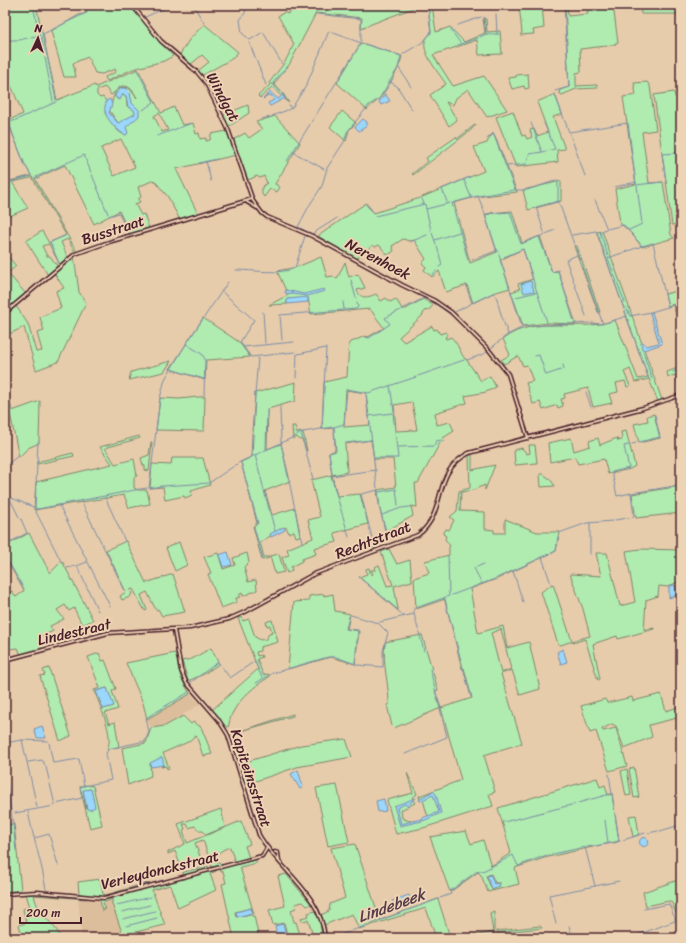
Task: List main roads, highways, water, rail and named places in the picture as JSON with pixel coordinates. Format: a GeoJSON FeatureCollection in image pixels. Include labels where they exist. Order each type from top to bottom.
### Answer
{"type":"FeatureCollection","features":[{"type":"Feature","properties":{"kind":"water"},"geometry":{"type":"Polygon","coordinates":[[[121,88],[125,88],[130,93],[132,103],[139,110],[139,116],[126,127],[128,133],[126,135],[120,132],[107,118],[105,110],[106,101],[110,99],[112,104],[109,113],[118,123],[135,114],[134,110],[128,107],[126,96],[123,94],[120,100],[116,98],[115,95],[121,88]]]}},
{"type":"Feature","properties":{"kind":"water"},"geometry":{"type":"Polygon","coordinates":[[[270,92],[278,99],[283,95],[285,98],[270,106],[268,103],[274,100],[272,96],[270,95],[263,99],[270,92]]]}},
{"type":"Feature","properties":{"kind":"water"},"geometry":{"type":"Polygon","coordinates":[[[385,94],[390,101],[381,105],[379,102],[385,94]]]}},
{"type":"Feature","properties":{"kind":"water"},"geometry":{"type":"Polygon","coordinates":[[[363,119],[367,122],[367,126],[359,131],[355,127],[363,119]]]}},
{"type":"Feature","properties":{"kind":"water"},"geometry":{"type":"Polygon","coordinates":[[[531,281],[534,291],[524,293],[521,284],[531,281]]]}},
{"type":"Feature","properties":{"kind":"water"},"geometry":{"type":"Polygon","coordinates":[[[324,289],[325,291],[307,296],[285,293],[286,290],[304,294],[324,289]]]}},
{"type":"Feature","properties":{"kind":"water"},"geometry":{"type":"Polygon","coordinates":[[[308,297],[308,302],[287,304],[287,299],[308,297]]]}},
{"type":"Feature","properties":{"kind":"water"},"geometry":{"type":"Polygon","coordinates":[[[652,312],[662,344],[644,350],[642,349],[641,343],[643,342],[646,346],[659,343],[650,313],[652,312]]]}},
{"type":"Feature","properties":{"kind":"water"},"geometry":{"type":"Polygon","coordinates":[[[284,527],[285,530],[271,537],[270,534],[284,527]]]}},
{"type":"Feature","properties":{"kind":"water"},"geometry":{"type":"Polygon","coordinates":[[[228,552],[232,565],[223,567],[219,555],[228,552]]]}},
{"type":"Feature","properties":{"kind":"water"},"geometry":{"type":"Polygon","coordinates":[[[675,585],[677,595],[669,598],[669,586],[675,585]]]}},
{"type":"Feature","properties":{"kind":"water"},"geometry":{"type":"Polygon","coordinates":[[[563,649],[567,662],[561,664],[557,652],[563,649]]]}},
{"type":"Feature","properties":{"kind":"water"},"geometry":{"type":"Polygon","coordinates":[[[107,688],[114,706],[103,709],[96,691],[107,688]]]}},
{"type":"Feature","properties":{"kind":"water"},"geometry":{"type":"Polygon","coordinates":[[[42,726],[46,738],[37,738],[34,729],[42,726]]]}},
{"type":"Feature","properties":{"kind":"water"},"geometry":{"type":"Polygon","coordinates":[[[162,757],[164,765],[151,767],[150,763],[162,757]]]}},
{"type":"Feature","properties":{"kind":"water"},"geometry":{"type":"Polygon","coordinates":[[[298,770],[303,787],[300,789],[291,774],[298,770]]]}},
{"type":"Feature","properties":{"kind":"water"},"geometry":{"type":"Polygon","coordinates":[[[91,789],[95,807],[90,810],[87,809],[83,790],[91,789]]]}},
{"type":"Feature","properties":{"kind":"water"},"geometry":{"type":"Polygon","coordinates":[[[433,791],[436,794],[441,813],[423,821],[422,818],[439,812],[433,795],[420,801],[419,799],[433,791]]]}},
{"type":"Feature","properties":{"kind":"water"},"geometry":{"type":"Polygon","coordinates":[[[416,798],[410,803],[409,807],[405,804],[397,808],[401,824],[421,819],[422,821],[400,826],[394,806],[416,798]]]}},
{"type":"Feature","properties":{"kind":"water"},"geometry":{"type":"Polygon","coordinates":[[[384,799],[386,811],[378,812],[376,801],[384,799]]]}},
{"type":"Feature","properties":{"kind":"water"},"geometry":{"type":"Polygon","coordinates":[[[644,837],[649,842],[644,847],[639,842],[644,837]]]}},
{"type":"Feature","properties":{"kind":"water"},"geometry":{"type":"Polygon","coordinates":[[[491,875],[494,884],[498,883],[499,886],[492,889],[487,876],[491,875]]]}},
{"type":"Feature","properties":{"kind":"water"},"geometry":{"type":"Polygon","coordinates":[[[409,895],[412,904],[395,910],[392,901],[409,895]]]}},
{"type":"Feature","properties":{"kind":"water"},"geometry":{"type":"Polygon","coordinates":[[[251,908],[252,913],[237,917],[236,912],[251,908]]]}},
{"type":"Feature","properties":{"kind":"water"},"geometry":{"type":"Polygon","coordinates":[[[283,924],[287,938],[277,938],[275,926],[283,924]]]}},
{"type":"Feature","properties":{"kind":"waterway"},"geometry":{"type":"LineString","coordinates":[[33,5],[39,34]]}},
{"type":"Feature","properties":{"kind":"waterway"},"geometry":{"type":"LineString","coordinates":[[56,100],[43,34],[86,13],[85,5]]}},
{"type":"Feature","properties":{"kind":"waterway"},"geometry":{"type":"LineString","coordinates":[[143,18],[172,5]]}},
{"type":"Feature","properties":{"kind":"waterway"},"geometry":{"type":"LineString","coordinates":[[198,7],[202,5]]}},
{"type":"Feature","properties":{"kind":"waterway"},"geometry":{"type":"LineString","coordinates":[[247,5],[245,13],[240,20],[242,33],[250,40],[263,32],[282,64]]}},
{"type":"Feature","properties":{"kind":"waterway"},"geometry":{"type":"LineString","coordinates":[[403,54],[423,42],[431,33],[428,5]]}},
{"type":"Feature","properties":{"kind":"waterway"},"geometry":{"type":"LineString","coordinates":[[555,91],[569,87],[564,5]]}},
{"type":"Feature","properties":{"kind":"waterway"},"geometry":{"type":"LineString","coordinates":[[195,8],[204,23]]}},
{"type":"Feature","properties":{"kind":"waterway"},"geometry":{"type":"LineString","coordinates":[[317,14],[361,19],[361,41]]}},
{"type":"Feature","properties":{"kind":"waterway"},"geometry":{"type":"LineString","coordinates":[[496,14],[497,34]]}},
{"type":"Feature","properties":{"kind":"waterway"},"geometry":{"type":"LineString","coordinates":[[458,25],[481,17]]}},
{"type":"Feature","properties":{"kind":"waterway"},"geometry":{"type":"LineString","coordinates":[[484,17],[486,34]]}},
{"type":"Feature","properties":{"kind":"waterway"},"geometry":{"type":"LineString","coordinates":[[451,30],[461,44]]}},
{"type":"Feature","properties":{"kind":"waterway"},"geometry":{"type":"LineString","coordinates":[[289,105],[291,109],[306,86],[329,31]]}},
{"type":"Feature","properties":{"kind":"waterway"},"geometry":{"type":"LineString","coordinates":[[287,161],[361,43],[331,32]]}},
{"type":"Feature","properties":{"kind":"waterway"},"geometry":{"type":"LineString","coordinates":[[480,37],[486,34],[499,34]]}},
{"type":"Feature","properties":{"kind":"waterway"},"geometry":{"type":"LineString","coordinates":[[5,40],[19,40],[40,35]]}},
{"type":"Feature","properties":{"kind":"waterway"},"geometry":{"type":"LineString","coordinates":[[41,36],[49,79]]}},
{"type":"Feature","properties":{"kind":"waterway"},"geometry":{"type":"LineString","coordinates":[[458,45],[478,38]]}},
{"type":"Feature","properties":{"kind":"waterway"},"geometry":{"type":"LineString","coordinates":[[249,42],[266,85]]}},
{"type":"Feature","properties":{"kind":"waterway"},"geometry":{"type":"LineString","coordinates":[[337,218],[312,234],[298,227],[322,186],[327,168],[344,142],[347,132],[369,105],[379,99],[398,68],[401,56],[365,44]]}},
{"type":"Feature","properties":{"kind":"waterway"},"geometry":{"type":"LineString","coordinates":[[286,67],[272,84],[281,92],[287,102]]}},
{"type":"Feature","properties":{"kind":"waterway"},"geometry":{"type":"LineString","coordinates":[[399,68],[411,87]]}},
{"type":"Feature","properties":{"kind":"waterway"},"geometry":{"type":"LineString","coordinates":[[137,70],[154,102],[143,110]]}},
{"type":"Feature","properties":{"kind":"waterway"},"geometry":{"type":"LineString","coordinates":[[49,81],[53,101]]}},
{"type":"Feature","properties":{"kind":"waterway"},"geometry":{"type":"LineString","coordinates":[[389,81],[397,86],[412,110]]}},
{"type":"Feature","properties":{"kind":"waterway"},"geometry":{"type":"LineString","coordinates":[[555,95],[569,132],[628,123],[636,185],[662,182]]}},
{"type":"Feature","properties":{"kind":"waterway"},"geometry":{"type":"LineString","coordinates":[[15,140],[9,123],[56,102]]}},
{"type":"Feature","properties":{"kind":"waterway"},"geometry":{"type":"LineString","coordinates":[[272,116],[290,109]]}},
{"type":"Feature","properties":{"kind":"waterway"},"geometry":{"type":"LineString","coordinates":[[261,119],[270,117]]}},
{"type":"Feature","properties":{"kind":"waterway"},"geometry":{"type":"LineString","coordinates":[[157,136],[192,123]]}},
{"type":"Feature","properties":{"kind":"waterway"},"geometry":{"type":"LineString","coordinates":[[507,166],[527,164],[529,154],[542,152],[531,123]]}},
{"type":"Feature","properties":{"kind":"waterway"},"geometry":{"type":"LineString","coordinates":[[542,152],[555,149],[544,123]]}},
{"type":"Feature","properties":{"kind":"waterway"},"geometry":{"type":"LineString","coordinates":[[487,139],[493,133],[515,190],[527,190],[558,180],[558,200],[603,324],[591,323]]}},
{"type":"Feature","properties":{"kind":"waterway"},"geometry":{"type":"LineString","coordinates":[[570,134],[585,176]]}},
{"type":"Feature","properties":{"kind":"waterway"},"geometry":{"type":"LineString","coordinates":[[16,142],[30,174]]}},
{"type":"Feature","properties":{"kind":"waterway"},"geometry":{"type":"LineString","coordinates":[[293,152],[324,169]]}},
{"type":"Feature","properties":{"kind":"waterway"},"geometry":{"type":"LineString","coordinates":[[666,182],[662,154],[681,154]]}},
{"type":"Feature","properties":{"kind":"waterway"},"geometry":{"type":"LineString","coordinates":[[34,178],[84,155],[108,214]]}},
{"type":"Feature","properties":{"kind":"waterway"},"geometry":{"type":"LineString","coordinates":[[199,163],[217,159]]}},
{"type":"Feature","properties":{"kind":"waterway"},"geometry":{"type":"LineString","coordinates":[[206,161],[211,181]]}},
{"type":"Feature","properties":{"kind":"waterway"},"geometry":{"type":"LineString","coordinates":[[5,183],[31,176]]}},
{"type":"Feature","properties":{"kind":"waterway"},"geometry":{"type":"LineString","coordinates":[[447,202],[442,189],[470,177]]}},
{"type":"Feature","properties":{"kind":"waterway"},"geometry":{"type":"LineString","coordinates":[[464,180],[471,197]]}},
{"type":"Feature","properties":{"kind":"waterway"},"geometry":{"type":"LineString","coordinates":[[615,187],[636,182]]}},
{"type":"Feature","properties":{"kind":"waterway"},"geometry":{"type":"LineString","coordinates":[[629,230],[642,224],[637,186]]}},
{"type":"Feature","properties":{"kind":"waterway"},"geometry":{"type":"LineString","coordinates":[[468,260],[452,203],[478,196],[514,190]]}},
{"type":"Feature","properties":{"kind":"waterway"},"geometry":{"type":"LineString","coordinates":[[478,196],[485,214],[510,212],[521,244],[538,237]]}},
{"type":"Feature","properties":{"kind":"waterway"},"geometry":{"type":"LineString","coordinates":[[422,199],[424,204]]}},
{"type":"Feature","properties":{"kind":"waterway"},"geometry":{"type":"LineString","coordinates":[[595,200],[607,229],[624,225],[642,246],[653,243],[668,307]]}},
{"type":"Feature","properties":{"kind":"waterway"},"geometry":{"type":"LineString","coordinates":[[544,232],[536,207],[559,201]]}},
{"type":"Feature","properties":{"kind":"waterway"},"geometry":{"type":"LineString","coordinates":[[375,216],[425,204],[426,209],[450,203]]}},
{"type":"Feature","properties":{"kind":"waterway"},"geometry":{"type":"LineString","coordinates":[[366,205],[373,212]]}},
{"type":"Feature","properties":{"kind":"waterway"},"geometry":{"type":"LineString","coordinates":[[426,209],[431,230]]}},
{"type":"Feature","properties":{"kind":"waterway"},"geometry":{"type":"LineString","coordinates":[[103,242],[128,234],[119,213],[109,216]]}},
{"type":"Feature","properties":{"kind":"waterway"},"geometry":{"type":"LineString","coordinates":[[472,260],[496,251],[485,215]]}},
{"type":"Feature","properties":{"kind":"waterway"},"geometry":{"type":"LineString","coordinates":[[606,229],[600,232],[608,256]]}},
{"type":"Feature","properties":{"kind":"waterway"},"geometry":{"type":"LineString","coordinates":[[555,230],[539,237],[552,272],[558,270],[574,321]]}},
{"type":"Feature","properties":{"kind":"waterway"},"geometry":{"type":"LineString","coordinates":[[572,235],[596,231],[626,314]]}},
{"type":"Feature","properties":{"kind":"waterway"},"geometry":{"type":"LineString","coordinates":[[435,240],[459,232]]}},
{"type":"Feature","properties":{"kind":"waterway"},"geometry":{"type":"LineString","coordinates":[[432,233],[436,244]]}},
{"type":"Feature","properties":{"kind":"waterway"},"geometry":{"type":"LineString","coordinates":[[410,242],[427,235]]}},
{"type":"Feature","properties":{"kind":"waterway"},"geometry":{"type":"LineString","coordinates":[[59,263],[50,242],[65,236]]}},
{"type":"Feature","properties":{"kind":"waterway"},"geometry":{"type":"LineString","coordinates":[[236,270],[275,272],[295,268],[305,236]]}},
{"type":"Feature","properties":{"kind":"waterway"},"geometry":{"type":"LineString","coordinates":[[437,246],[442,265],[439,267]]}},
{"type":"Feature","properties":{"kind":"waterway"},"geometry":{"type":"LineString","coordinates":[[625,303],[608,258],[642,246]]}},
{"type":"Feature","properties":{"kind":"waterway"},"geometry":{"type":"LineString","coordinates":[[504,257],[523,249],[537,292]]}},
{"type":"Feature","properties":{"kind":"waterway"},"geometry":{"type":"LineString","coordinates":[[499,255],[522,327]]}},
{"type":"Feature","properties":{"kind":"waterway"},"geometry":{"type":"LineString","coordinates":[[577,255],[566,260],[586,316]]}},
{"type":"Feature","properties":{"kind":"waterway"},"geometry":{"type":"LineString","coordinates":[[5,266],[9,271]]}},
{"type":"Feature","properties":{"kind":"waterway"},"geometry":{"type":"LineString","coordinates":[[432,275],[436,271]]}},
{"type":"Feature","properties":{"kind":"waterway"},"geometry":{"type":"LineString","coordinates":[[351,280],[356,298]]}},
{"type":"Feature","properties":{"kind":"waterway"},"geometry":{"type":"LineString","coordinates":[[149,488],[160,398],[165,379],[186,344],[228,282]]}},
{"type":"Feature","properties":{"kind":"waterway"},"geometry":{"type":"LineString","coordinates":[[455,312],[472,303],[467,289]]}},
{"type":"Feature","properties":{"kind":"waterway"},"geometry":{"type":"LineString","coordinates":[[221,291],[254,320],[240,342],[251,357],[295,352]]}},
{"type":"Feature","properties":{"kind":"waterway"},"geometry":{"type":"LineString","coordinates":[[516,297],[537,292],[547,322]]}},
{"type":"Feature","properties":{"kind":"waterway"},"geometry":{"type":"LineString","coordinates":[[474,302],[493,293],[495,294]]}},
{"type":"Feature","properties":{"kind":"waterway"},"geometry":{"type":"LineString","coordinates":[[496,296],[498,302]]}},
{"type":"Feature","properties":{"kind":"waterway"},"geometry":{"type":"LineString","coordinates":[[365,337],[369,338],[390,324],[385,318],[424,298],[427,299]]}},
{"type":"Feature","properties":{"kind":"waterway"},"geometry":{"type":"LineString","coordinates":[[429,300],[442,308]]}},
{"type":"Feature","properties":{"kind":"waterway"},"geometry":{"type":"LineString","coordinates":[[343,302],[344,309]]}},
{"type":"Feature","properties":{"kind":"waterway"},"geometry":{"type":"LineString","coordinates":[[282,340],[280,315],[356,309],[358,307],[357,303]]}},
{"type":"Feature","properties":{"kind":"waterway"},"geometry":{"type":"LineString","coordinates":[[630,316],[651,312],[681,303]]}},
{"type":"Feature","properties":{"kind":"waterway"},"geometry":{"type":"LineString","coordinates":[[498,304],[503,321]]}},
{"type":"Feature","properties":{"kind":"waterway"},"geometry":{"type":"LineString","coordinates":[[674,305],[681,327]]}},
{"type":"Feature","properties":{"kind":"waterway"},"geometry":{"type":"LineString","coordinates":[[626,307],[630,316]]}},
{"type":"Feature","properties":{"kind":"waterway"},"geometry":{"type":"LineString","coordinates":[[443,309],[451,315]]}},
{"type":"Feature","properties":{"kind":"waterway"},"geometry":{"type":"LineString","coordinates":[[263,312],[265,343]]}},
{"type":"Feature","properties":{"kind":"waterway"},"geometry":{"type":"LineString","coordinates":[[626,316],[636,343]]}},
{"type":"Feature","properties":{"kind":"waterway"},"geometry":{"type":"LineString","coordinates":[[605,323],[627,316]]}},
{"type":"Feature","properties":{"kind":"waterway"},"geometry":{"type":"LineString","coordinates":[[504,323],[508,334]]}},
{"type":"Feature","properties":{"kind":"waterway"},"geometry":{"type":"LineString","coordinates":[[524,327],[589,323]]}},
{"type":"Feature","properties":{"kind":"waterway"},"geometry":{"type":"LineString","coordinates":[[467,360],[484,354],[507,335],[523,327]]}},
{"type":"Feature","properties":{"kind":"waterway"},"geometry":{"type":"LineString","coordinates":[[243,347],[294,342]]}},
{"type":"Feature","properties":{"kind":"waterway"},"geometry":{"type":"LineString","coordinates":[[186,344],[202,354],[205,359],[204,396]]}},
{"type":"Feature","properties":{"kind":"waterway"},"geometry":{"type":"LineString","coordinates":[[636,344],[649,379]]}},
{"type":"Feature","properties":{"kind":"waterway"},"geometry":{"type":"LineString","coordinates":[[298,354],[326,348],[322,429]]}},
{"type":"Feature","properties":{"kind":"waterway"},"geometry":{"type":"LineString","coordinates":[[643,352],[652,379]]}},
{"type":"Feature","properties":{"kind":"waterway"},"geometry":{"type":"LineString","coordinates":[[296,378],[297,354]]}},
{"type":"Feature","properties":{"kind":"waterway"},"geometry":{"type":"LineString","coordinates":[[535,356],[539,355],[546,375],[564,369],[563,365]]}},
{"type":"Feature","properties":{"kind":"waterway"},"geometry":{"type":"LineString","coordinates":[[252,431],[258,358]]}},
{"type":"Feature","properties":{"kind":"waterway"},"geometry":{"type":"LineString","coordinates":[[418,376],[464,360]]}},
{"type":"Feature","properties":{"kind":"waterway"},"geometry":{"type":"LineString","coordinates":[[170,369],[204,379]]}},
{"type":"Feature","properties":{"kind":"waterway"},"geometry":{"type":"LineString","coordinates":[[673,372],[681,369]]}},
{"type":"Feature","properties":{"kind":"waterway"},"geometry":{"type":"LineString","coordinates":[[334,427],[344,424],[347,389],[368,393],[416,377]]}},
{"type":"Feature","properties":{"kind":"waterway"},"geometry":{"type":"LineString","coordinates":[[390,386],[394,411]]}},
{"type":"Feature","properties":{"kind":"waterway"},"geometry":{"type":"LineString","coordinates":[[586,392],[591,407]]}},
{"type":"Feature","properties":{"kind":"waterway"},"geometry":{"type":"LineString","coordinates":[[366,393],[368,416],[393,413],[398,458],[375,458]]}},
{"type":"Feature","properties":{"kind":"waterway"},"geometry":{"type":"LineString","coordinates":[[280,407],[281,442]]}},
{"type":"Feature","properties":{"kind":"waterway"},"geometry":{"type":"LineString","coordinates":[[266,449],[267,410]]}},
{"type":"Feature","properties":{"kind":"waterway"},"geometry":{"type":"LineString","coordinates":[[655,415],[660,438]]}},
{"type":"Feature","properties":{"kind":"waterway"},"geometry":{"type":"LineString","coordinates":[[369,417],[377,488]]}},
{"type":"Feature","properties":{"kind":"waterway"},"geometry":{"type":"LineString","coordinates":[[297,435],[303,432],[333,427]]}},
{"type":"Feature","properties":{"kind":"waterway"},"geometry":{"type":"LineString","coordinates":[[332,474],[329,453],[335,450],[334,427]]}},
{"type":"Feature","properties":{"kind":"waterway"},"geometry":{"type":"LineString","coordinates":[[251,457],[252,433]]}},
{"type":"Feature","properties":{"kind":"waterway"},"geometry":{"type":"LineString","coordinates":[[301,433],[313,479]]}},
{"type":"Feature","properties":{"kind":"waterway"},"geometry":{"type":"LineString","coordinates":[[162,486],[209,483],[240,462],[296,436]]}},
{"type":"Feature","properties":{"kind":"waterway"},"geometry":{"type":"LineString","coordinates":[[639,442],[660,437]]}},
{"type":"Feature","properties":{"kind":"waterway"},"geometry":{"type":"LineString","coordinates":[[346,443],[372,440]]}},
{"type":"Feature","properties":{"kind":"waterway"},"geometry":{"type":"LineString","coordinates":[[398,447],[434,446],[436,441],[442,440]]}},
{"type":"Feature","properties":{"kind":"waterway"},"geometry":{"type":"LineString","coordinates":[[35,508],[38,442]]}},
{"type":"Feature","properties":{"kind":"waterway"},"geometry":{"type":"LineString","coordinates":[[281,443],[302,542]]}},
{"type":"Feature","properties":{"kind":"waterway"},"geometry":{"type":"LineString","coordinates":[[631,493],[617,496],[612,472],[629,468],[624,446],[636,443]]}},
{"type":"Feature","properties":{"kind":"waterway"},"geometry":{"type":"LineString","coordinates":[[255,455],[263,486]]}},
{"type":"Feature","properties":{"kind":"waterway"},"geometry":{"type":"LineString","coordinates":[[5,466],[18,456]]}},
{"type":"Feature","properties":{"kind":"waterway"},"geometry":{"type":"LineString","coordinates":[[241,463],[258,523],[254,527],[263,559]]}},
{"type":"Feature","properties":{"kind":"waterway"},"geometry":{"type":"LineString","coordinates":[[349,537],[331,476],[376,470]]}},
{"type":"Feature","properties":{"kind":"waterway"},"geometry":{"type":"LineString","coordinates":[[615,520],[634,517],[631,493],[681,485]]}},
{"type":"Feature","properties":{"kind":"waterway"},"geometry":{"type":"LineString","coordinates":[[150,488],[161,486]]}},
{"type":"Feature","properties":{"kind":"waterway"},"geometry":{"type":"LineString","coordinates":[[263,487],[275,531]]}},
{"type":"Feature","properties":{"kind":"waterway"},"geometry":{"type":"LineString","coordinates":[[141,489],[147,488]]}},
{"type":"Feature","properties":{"kind":"waterway"},"geometry":{"type":"LineString","coordinates":[[5,499],[9,497],[38,509],[140,489]]}},
{"type":"Feature","properties":{"kind":"waterway"},"geometry":{"type":"LineString","coordinates":[[379,492],[396,489],[398,505]]}},
{"type":"Feature","properties":{"kind":"waterway"},"geometry":{"type":"LineString","coordinates":[[5,490],[8,495]]}},
{"type":"Feature","properties":{"kind":"waterway"},"geometry":{"type":"LineString","coordinates":[[375,550],[361,494],[378,490],[380,509],[385,531]]}},
{"type":"Feature","properties":{"kind":"waterway"},"geometry":{"type":"LineString","coordinates":[[9,497],[19,517]]}},
{"type":"Feature","properties":{"kind":"waterway"},"geometry":{"type":"LineString","coordinates":[[105,497],[125,541]]}},
{"type":"Feature","properties":{"kind":"waterway"},"geometry":{"type":"LineString","coordinates":[[81,501],[124,589]]}},
{"type":"Feature","properties":{"kind":"waterway"},"geometry":{"type":"LineString","coordinates":[[59,505],[110,606]]}},
{"type":"Feature","properties":{"kind":"waterway"},"geometry":{"type":"LineString","coordinates":[[382,515],[401,508],[410,507]]}},
{"type":"Feature","properties":{"kind":"waterway"},"geometry":{"type":"LineString","coordinates":[[35,510],[61,561]]}},
{"type":"Feature","properties":{"kind":"waterway"},"geometry":{"type":"LineString","coordinates":[[5,545],[27,533],[21,519]]}},
{"type":"Feature","properties":{"kind":"waterway"},"geometry":{"type":"LineString","coordinates":[[559,533],[587,523],[613,521]]}},
{"type":"Feature","properties":{"kind":"waterway"},"geometry":{"type":"LineString","coordinates":[[590,523],[590,554]]}},
{"type":"Feature","properties":{"kind":"waterway"},"geometry":{"type":"LineString","coordinates":[[497,578],[556,551],[558,536]]}},
{"type":"Feature","properties":{"kind":"waterway"},"geometry":{"type":"LineString","coordinates":[[5,556],[24,589]]}},
{"type":"Feature","properties":{"kind":"waterway"},"geometry":{"type":"LineString","coordinates":[[416,608],[449,596],[448,556]]}},
{"type":"Feature","properties":{"kind":"waterway"},"geometry":{"type":"LineString","coordinates":[[542,557],[551,584]]}},
{"type":"Feature","properties":{"kind":"waterway"},"geometry":{"type":"LineString","coordinates":[[87,562],[77,566],[98,611]]}},
{"type":"Feature","properties":{"kind":"waterway"},"geometry":{"type":"LineString","coordinates":[[482,584],[474,568],[484,564]]}},
{"type":"Feature","properties":{"kind":"waterway"},"geometry":{"type":"LineString","coordinates":[[67,568],[76,566]]}},
{"type":"Feature","properties":{"kind":"waterway"},"geometry":{"type":"LineString","coordinates":[[513,571],[523,602]]}},
{"type":"Feature","properties":{"kind":"waterway"},"geometry":{"type":"LineString","coordinates":[[360,578],[404,616]]}},
{"type":"Feature","properties":{"kind":"waterway"},"geometry":{"type":"LineString","coordinates":[[452,595],[495,579]]}},
{"type":"Feature","properties":{"kind":"waterway"},"geometry":{"type":"LineString","coordinates":[[444,598],[471,697]]}},
{"type":"Feature","properties":{"kind":"waterway"},"geometry":{"type":"LineString","coordinates":[[380,622],[414,614],[414,608]]}},
{"type":"Feature","properties":{"kind":"waterway"},"geometry":{"type":"LineString","coordinates":[[414,614],[424,651]]}},
{"type":"Feature","properties":{"kind":"waterway"},"geometry":{"type":"LineString","coordinates":[[256,683],[273,673],[328,657],[336,657],[358,665],[383,667],[383,651],[388,633],[378,623],[351,615]]}},
{"type":"Feature","properties":{"kind":"waterway"},"geometry":{"type":"LineString","coordinates":[[349,617],[346,629],[358,630],[355,663]]}},
{"type":"Feature","properties":{"kind":"waterway"},"geometry":{"type":"LineString","coordinates":[[190,683],[218,662],[230,678],[255,661]]}},
{"type":"Feature","properties":{"kind":"waterway"},"geometry":{"type":"LineString","coordinates":[[255,662],[262,678]]}},
{"type":"Feature","properties":{"kind":"waterway"},"geometry":{"type":"LineString","coordinates":[[405,754],[447,737],[430,669]]}},
{"type":"Feature","properties":{"kind":"waterway"},"geometry":{"type":"LineString","coordinates":[[173,702],[189,692]]}},
{"type":"Feature","properties":{"kind":"waterway"},"geometry":{"type":"LineString","coordinates":[[164,707],[172,702]]}},
{"type":"Feature","properties":{"kind":"waterway"},"geometry":{"type":"LineString","coordinates":[[156,712],[163,708]]}},
{"type":"Feature","properties":{"kind":"waterway"},"geometry":{"type":"LineString","coordinates":[[49,743],[53,763],[79,759],[84,786],[111,780],[106,754],[108,749],[145,741],[149,732],[146,718],[154,713]]}},
{"type":"Feature","properties":{"kind":"waterway"},"geometry":{"type":"LineString","coordinates":[[22,740],[37,807]]}},
{"type":"Feature","properties":{"kind":"waterway"},"geometry":{"type":"LineString","coordinates":[[5,743],[22,740],[48,741]]}},
{"type":"Feature","properties":{"kind":"waterway"},"geometry":{"type":"LineString","coordinates":[[28,762],[42,760],[45,765]]}},
{"type":"Feature","properties":{"kind":"waterway"},"geometry":{"type":"LineString","coordinates":[[46,767],[55,805]]}},
{"type":"Feature","properties":{"kind":"waterway"},"geometry":{"type":"LineString","coordinates":[[5,773],[13,824],[5,825]]}},
{"type":"Feature","properties":{"kind":"waterway"},"geometry":{"type":"LineString","coordinates":[[609,774],[619,841]]}},
{"type":"Feature","properties":{"kind":"waterway"},"geometry":{"type":"LineString","coordinates":[[15,813],[54,806],[56,804],[82,798],[80,787],[84,786]]}},
{"type":"Feature","properties":{"kind":"waterway"},"geometry":{"type":"LineString","coordinates":[[578,803],[610,794]]}},
{"type":"Feature","properties":{"kind":"waterway"},"geometry":{"type":"LineString","coordinates":[[504,822],[575,804]]}},
{"type":"Feature","properties":{"kind":"waterway"},"geometry":{"type":"LineString","coordinates":[[28,812],[46,889]]}},
{"type":"Feature","properties":{"kind":"waterway"},"geometry":{"type":"LineString","coordinates":[[605,820],[608,843]]}},
{"type":"Feature","properties":{"kind":"waterway"},"geometry":{"type":"LineString","coordinates":[[13,824],[16,850]]}},
{"type":"Feature","properties":{"kind":"waterway","name":"Lindebeek"},"geometry":{"type":"LineString","coordinates":[[660,831],[677,826]]}},
{"type":"Feature","properties":{"kind":"waterway","name":"Lindebeek"},"geometry":{"type":"LineString","coordinates":[[648,833],[658,831]]}},
{"type":"Feature","properties":{"kind":"waterway","name":"Lindebeek"},"geometry":{"type":"LineString","coordinates":[[587,847],[614,843],[645,833]]}},
{"type":"Feature","properties":{"kind":"waterway"},"geometry":{"type":"LineString","coordinates":[[35,838],[49,834],[58,865]]}},
{"type":"Feature","properties":{"kind":"waterway","name":"Lindebeek"},"geometry":{"type":"LineString","coordinates":[[440,898],[451,894],[450,891],[476,872],[485,870],[513,855],[518,866],[544,856],[585,847],[595,886],[549,895],[556,924]]}},
{"type":"Feature","properties":{"kind":"waterway"},"geometry":{"type":"LineString","coordinates":[[595,886],[619,881]]}},
{"type":"Feature","properties":{"kind":"waterway"},"geometry":{"type":"LineString","coordinates":[[117,905],[151,897]]}},
{"type":"Feature","properties":{"kind":"waterway","name":"Lindebeek"},"geometry":{"type":"LineString","coordinates":[[351,931],[438,899]]}},
{"type":"Feature","properties":{"kind":"waterway"},"geometry":{"type":"LineString","coordinates":[[644,909],[669,904],[674,916]]}},
{"type":"Feature","properties":{"kind":"waterway"},"geometry":{"type":"LineString","coordinates":[[122,912],[150,905]]}},
{"type":"Feature","properties":{"kind":"waterway"},"geometry":{"type":"LineString","coordinates":[[123,919],[155,911]]}},
{"type":"Feature","properties":{"kind":"waterway"},"geometry":{"type":"LineString","coordinates":[[629,938],[675,921],[675,917]]}},
{"type":"Feature","properties":{"kind":"waterway"},"geometry":{"type":"LineString","coordinates":[[126,926],[157,918]]}},
{"type":"Feature","properties":{"kind":"waterway"},"geometry":{"type":"LineString","coordinates":[[569,926],[573,938]]}},
{"type":"Feature","properties":{"kind":"waterway","name":"Lindebeek"},"geometry":{"type":"LineString","coordinates":[[331,938],[349,932]]}},
{"type":"Feature","properties":{"kind":"waterway","name":"Lindebeek"},"geometry":{"type":"LineString","coordinates":[[326,933],[327,938]]}},
{"type":"Feature","properties":{"kind":"waterway","name":"Lindebeek"},"geometry":{"type":"LineString","coordinates":[[313,938],[321,934]]}}]}
